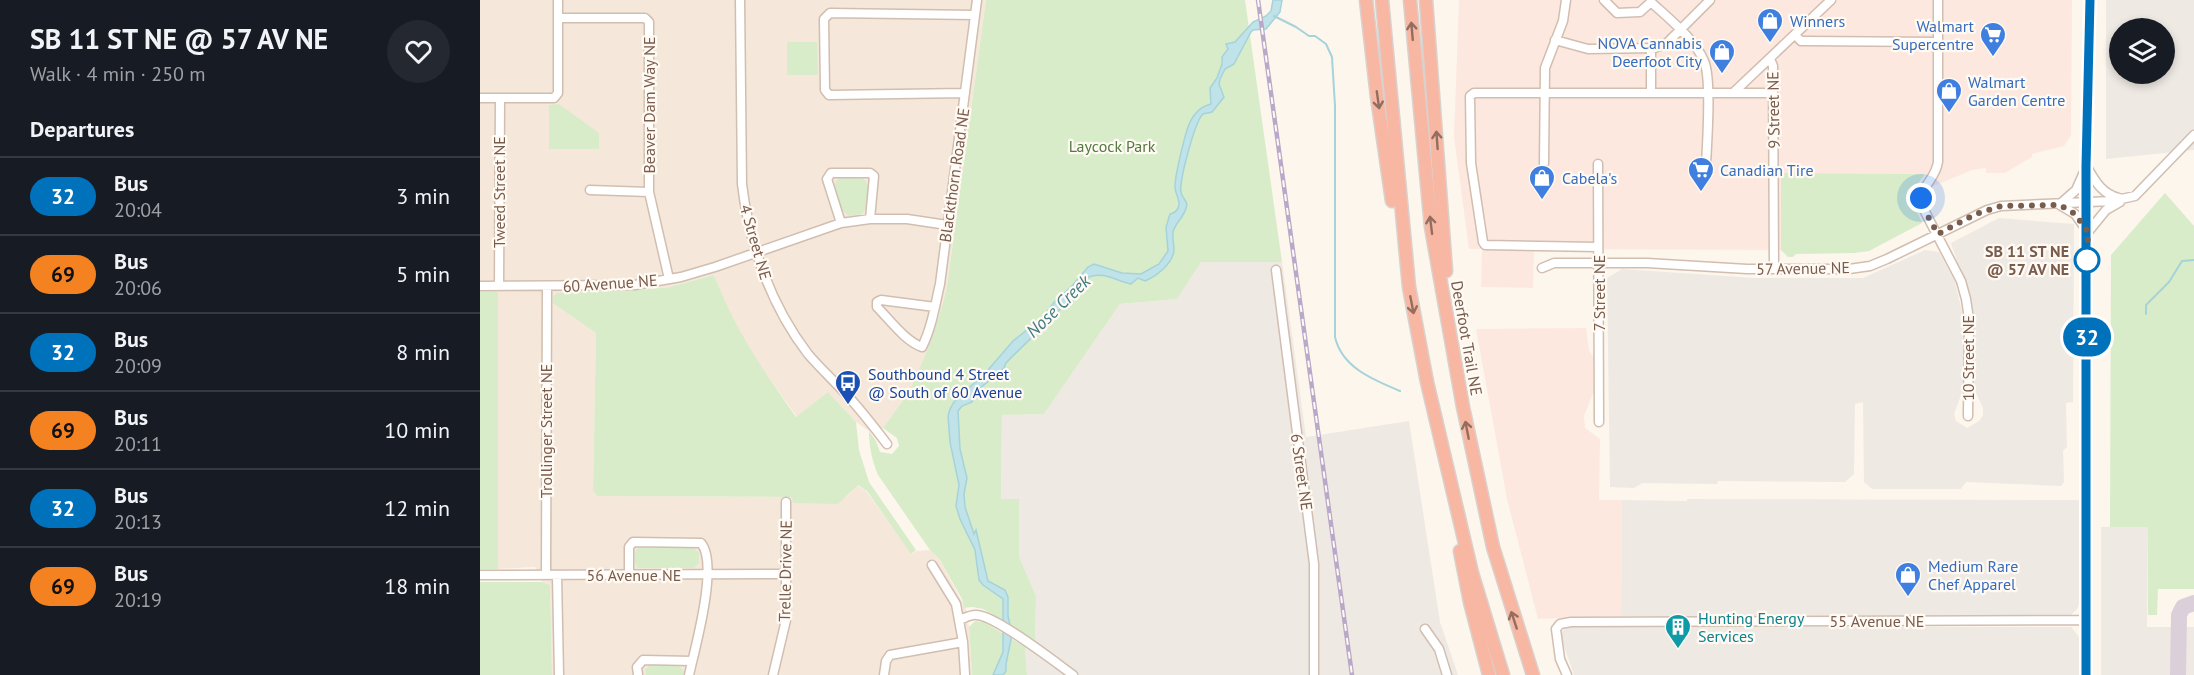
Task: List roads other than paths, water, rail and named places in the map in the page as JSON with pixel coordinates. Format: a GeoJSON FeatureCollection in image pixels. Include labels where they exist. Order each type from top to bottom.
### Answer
{"type":"FeatureCollection","features":[{"type":"Feature","properties":{"kind":"highway"},"geometry":{"type":"LineString","coordinates":[[1366,0],[1377,97],[1395,217],[1402,226]]}},
{"type":"Feature","properties":{"kind":"highway"},"geometry":{"type":"LineString","coordinates":[[1382,0],[1409,287],[1427,382],[1472,573],[1503,675]]}},
{"type":"Feature","properties":{"kind":"highway","name":"Deerfoot Trail NE"},"geometry":{"type":"LineString","coordinates":[[1410,0],[1431,228],[1463,407],[1493,547],[1533,675]]}},
{"type":"Feature","properties":{"kind":"highway"},"geometry":{"type":"LineString","coordinates":[[1427,0],[1447,287],[1464,392],[1463,407]]}},
{"type":"Feature","properties":{"kind":"highway"},"geometry":{"type":"LineString","coordinates":[[1438,423],[1464,575],[1489,675]]}},
{"type":"Feature","properties":{"kind":"street"},"geometry":{"type":"LineString","coordinates":[[480,98],[554,98],[558,93],[558,0]]}},
{"type":"Feature","properties":{"kind":"street","name":"4 Street NE"},"geometry":{"type":"LineString","coordinates":[[740,0],[740,157],[745,209],[756,252],[779,307],[800,341],[887,444]]}},
{"type":"Feature","properties":{"kind":"street","name":"Blackthorn Road NE"},"geometry":{"type":"LineString","coordinates":[[935,307],[882,300],[877,302],[877,307],[897,328],[915,345],[922,347],[930,328],[935,307],[940,284],[977,0]]}},
{"type":"Feature","properties":{"kind":"street"},"geometry":{"type":"LineString","coordinates":[[1544,163],[1545,68],[1563,21],[1566,0]]}},
{"type":"Feature","properties":{"kind":"street"},"geometry":{"type":"LineString","coordinates":[[1604,0],[1617,12],[1640,12],[1651,2],[1681,29],[1705,62],[1706,165]]}},
{"type":"Feature","properties":{"kind":"street"},"geometry":{"type":"LineString","coordinates":[[1555,40],[1588,49],[1662,46],[1710,0]]}},
{"type":"Feature","properties":{"kind":"street"},"geometry":{"type":"LineString","coordinates":[[1733,93],[1831,0]]}},
{"type":"Feature","properties":{"kind":"street"},"geometry":{"type":"LineString","coordinates":[[1795,35],[1805,41],[1938,42],[1938,0]]}},
{"type":"Feature","properties":{"kind":"street"},"geometry":{"type":"LineString","coordinates":[[2086,675],[2088,232],[2086,166],[2090,0]]}},
{"type":"Feature","properties":{"kind":"street"},"geometry":{"type":"LineString","coordinates":[[965,93],[829,95],[825,90],[824,19],[830,13],[975,15]]}},
{"type":"Feature","properties":{"kind":"street","name":"Beaver Dam Way NE"},"geometry":{"type":"LineString","coordinates":[[558,18],[645,18],[649,22],[649,192],[669,279]]}},
{"type":"Feature","properties":{"kind":"street","name":"10 Street NE"},"geometry":{"type":"LineString","coordinates":[[1938,42],[1938,162],[1936,172],[1927,183],[1921,198],[1922,206],[1961,281],[1966,299],[1969,319],[1968,416]]}},
{"type":"Feature","properties":{"kind":"street"},"geometry":{"type":"LineString","coordinates":[[1651,48],[1651,93]]}},
{"type":"Feature","properties":{"kind":"street","name":"9 Street NE"},"geometry":{"type":"LineString","coordinates":[[1770,59],[1773,66],[1774,269]]}},
{"type":"Feature","properties":{"kind":"street"},"geometry":{"type":"LineString","coordinates":[[1598,247],[1485,245],[1471,163],[1470,96],[1474,93],[1773,93]]}},
{"type":"Feature","properties":{"kind":"street","name":"Tweed Street NE"},"geometry":{"type":"LineString","coordinates":[[499,286],[500,98]]}},
{"type":"Feature","properties":{"kind":"street"},"geometry":{"type":"LineString","coordinates":[[2088,232],[2106,210],[2135,196],[2194,135]]}},
{"type":"Feature","properties":{"kind":"street","name":"7 Street NE"},"geometry":{"type":"LineString","coordinates":[[1598,164],[1599,422]]}},
{"type":"Feature","properties":{"kind":"street"},"geometry":{"type":"LineString","coordinates":[[2086,166],[2100,188],[2111,196],[2125,199]]}},
{"type":"Feature","properties":{"kind":"street"},"geometry":{"type":"LineString","coordinates":[[2086,166],[2076,190],[2060,205],[2075,214],[2088,232]]}},
{"type":"Feature","properties":{"kind":"street"},"geometry":{"type":"LineString","coordinates":[[841,223],[827,179],[831,173],[870,173],[874,176],[870,219]]}},
{"type":"Feature","properties":{"kind":"street"},"geometry":{"type":"LineString","coordinates":[[590,190],[649,192]]}},
{"type":"Feature","properties":{"kind":"street","name":"57 Avenue NE"},"geometry":{"type":"LineString","coordinates":[[1542,268],[1554,263],[1599,263],[1849,269],[1870,266],[1887,260],[1976,214],[2001,206],[2060,205],[2125,199]]}},
{"type":"Feature","properties":{"kind":"street","name":"60 Avenue NE"},"geometry":{"type":"LineString","coordinates":[[480,286],[635,285],[715,267],[841,223],[870,219],[907,219],[947,225]]}},
{"type":"Feature","properties":{"kind":"street","name":"6 Street NE"},"geometry":{"type":"LineString","coordinates":[[1276,270],[1314,564],[1314,675]]}},
{"type":"Feature","properties":{"kind":"street","name":"Trollinger Street NE"},"geometry":{"type":"LineString","coordinates":[[546,575],[547,286]]}},
{"type":"Feature","properties":{"kind":"street","name":"Trelle Drive NE"},"geometry":{"type":"LineString","coordinates":[[773,675],[786,620],[786,502]]}},
{"type":"Feature","properties":{"kind":"street"},"geometry":{"type":"LineString","coordinates":[[629,576],[629,547],[633,542],[701,543],[706,548],[703,619],[689,675]]}},
{"type":"Feature","properties":{"kind":"street"},"geometry":{"type":"LineString","coordinates":[[932,565],[952,596],[960,620],[966,675]]}},
{"type":"Feature","properties":{"kind":"street","name":"56 Avenue NE"},"geometry":{"type":"LineString","coordinates":[[480,575],[787,574]]}},
{"type":"Feature","properties":{"kind":"street"},"geometry":{"type":"LineString","coordinates":[[557,576],[559,675]]}},
{"type":"Feature","properties":{"kind":"street"},"geometry":{"type":"LineString","coordinates":[[960,620],[977,615],[990,620],[1029,643],[1073,675]]}},
{"type":"Feature","properties":{"kind":"street","name":"55 Avenue NE"},"geometry":{"type":"LineString","coordinates":[[1567,675],[1560,659],[1556,629],[1560,624],[1571,622],[2085,620]]}},
{"type":"Feature","properties":{"kind":"street"},"geometry":{"type":"LineString","coordinates":[[1425,629],[1439,649],[1447,675]]}},
{"type":"Feature","properties":{"kind":"street"},"geometry":{"type":"LineString","coordinates":[[884,675],[886,661],[890,655],[963,642]]}},
{"type":"Feature","properties":{"kind":"street"},"geometry":{"type":"LineString","coordinates":[[638,675],[637,667],[643,660],[692,661]]}},
{"type":"Feature","properties":{"kind":"water","name":"Nose Creek"},"geometry":{"type":"Polygon","coordinates":[[[1273,0],[1282,0],[1280,12],[1266,29],[1251,32],[1234,64],[1225,69],[1220,79],[1219,84],[1224,97],[1212,112],[1203,114],[1196,128],[1182,176],[1181,192],[1187,206],[1174,229],[1174,250],[1167,265],[1149,279],[1145,281],[1138,278],[1131,284],[1099,275],[1089,277],[1059,311],[1006,363],[1004,368],[978,390],[972,402],[962,406],[958,411],[960,449],[967,478],[964,494],[965,507],[974,534],[976,530],[988,581],[1005,590],[1008,597],[1008,616],[1012,634],[1006,671],[1003,675],[993,675],[1003,652],[1003,599],[979,580],[975,550],[956,506],[959,485],[950,442],[948,416],[950,409],[954,402],[988,370],[1013,341],[1043,317],[1088,267],[1094,264],[1122,273],[1141,274],[1159,264],[1168,251],[1166,227],[1170,214],[1176,211],[1179,205],[1175,181],[1190,122],[1199,110],[1211,104],[1210,88],[1217,78],[1222,57],[1228,49],[1226,44],[1235,42],[1253,22],[1266,16],[1271,11],[1273,0]]]}},
{"type":"Feature","properties":{"kind":"waterway"},"geometry":{"type":"LineString","coordinates":[[1274,16],[1309,36],[1315,36],[1326,44],[1332,57],[1335,106],[1335,337],[1344,357],[1360,372],[1400,391]]}},
{"type":"Feature","properties":{"kind":"waterway"},"geometry":{"type":"LineString","coordinates":[[2146,314],[2146,305],[2169,282],[2182,261],[2194,260]]}},
{"type":"Feature","properties":{"kind":"railway"},"geometry":{"type":"LineString","coordinates":[[1258,0],[1352,675]]}},
{"type":"Feature","properties":{"kind":"place","name":"Winners"},"geometry":{"type":"Point","coordinates":[1770,44]}},
{"type":"Feature","properties":{"kind":"place","name":"Walmart Supercentre"},"geometry":{"type":"Point","coordinates":[1993,58]}},
{"type":"Feature","properties":{"kind":"place","name":"NOVA Cannabis Deerfoot City"},"geometry":{"type":"Point","coordinates":[1722,75]}},
{"type":"Feature","properties":{"kind":"place","name":"Walmart Garden Centre"},"geometry":{"type":"Point","coordinates":[1949,114]}},
{"type":"Feature","properties":{"kind":"place","name":"Canadian Tire"},"geometry":{"type":"Point","coordinates":[1701,193]}},
{"type":"Feature","properties":{"kind":"place","name":"Cabela's"},"geometry":{"type":"Point","coordinates":[1542,201]}},
{"type":"Feature","properties":{"kind":"place","name":"SB 11 ST NE @ 57 AV NE"},"geometry":{"type":"Point","coordinates":[2087,260]}},
{"type":"Feature","properties":{"kind":"place","name":"Southbound 4 Street @ South of 60 Avenue"},"geometry":{"type":"Point","coordinates":[848,406]}},
{"type":"Feature","properties":{"kind":"place","name":"Medium Rare Chef Apparel"},"geometry":{"type":"Point","coordinates":[1908,598]}},
{"type":"Feature","properties":{"kind":"place","name":"Hunting Energy Services"},"geometry":{"type":"Point","coordinates":[1678,650]}},
{"type":"Feature","properties":{"kind":"park label","name":"Laycock Park"},"geometry":{"type":"Point","coordinates":[1112,146]}}]}
